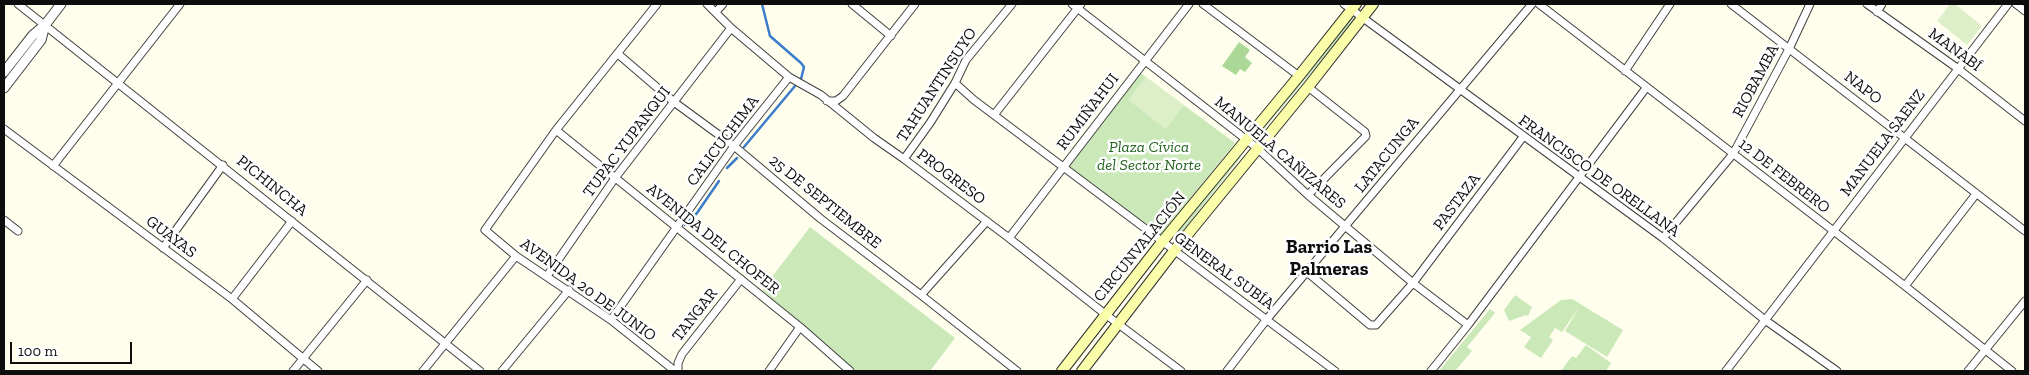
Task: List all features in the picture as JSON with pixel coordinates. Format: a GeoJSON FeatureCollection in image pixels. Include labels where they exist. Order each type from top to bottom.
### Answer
{"type":"FeatureCollection","features":[{"type":"Feature","properties":{"kind":"main road","name":"CIRCUNVALACIÓN"},"geometry":{"type":"LineString","coordinates":[[1082,371],[1174,251],[1373,4]]}},
{"type":"Feature","properties":{"kind":"main road","name":"CIRCUNVALACIÓN"},"geometry":{"type":"LineString","coordinates":[[1062,371],[1162,242],[1299,76],[1350,6]]}},
{"type":"Feature","properties":{"kind":"street","name":"PICHINCHA"},"geometry":{"type":"LineString","coordinates":[[18,4],[480,371]]}},
{"type":"Feature","properties":{"kind":"street"},"geometry":{"type":"LineString","coordinates":[[4,72],[33,35],[61,4]]}},
{"type":"Feature","properties":{"kind":"street"},"geometry":{"type":"LineString","coordinates":[[53,166],[180,4]]}},
{"type":"Feature","properties":{"kind":"street"},"geometry":{"type":"LineString","coordinates":[[556,130],[657,4]]}},
{"type":"Feature","properties":{"kind":"street","name":"PROGRESO"},"geometry":{"type":"LineString","coordinates":[[707,4],[731,28],[789,77],[827,101],[1182,371]]}},
{"type":"Feature","properties":{"kind":"street"},"geometry":{"type":"LineString","coordinates":[[716,12],[723,4]]}},
{"type":"Feature","properties":{"kind":"street"},"geometry":{"type":"LineString","coordinates":[[852,4],[891,36]]}},
{"type":"Feature","properties":{"kind":"street"},"geometry":{"type":"LineString","coordinates":[[827,101],[836,100],[843,96],[915,4]]}},
{"type":"Feature","properties":{"kind":"street","name":"TAHUANTINSUYO"},"geometry":{"type":"LineString","coordinates":[[904,159],[930,124],[955,83],[966,60],[1012,4]]}},
{"type":"Feature","properties":{"kind":"street","name":"RUMIÑAHUI"},"geometry":{"type":"LineString","coordinates":[[1009,238],[1189,4]]}},
{"type":"Feature","properties":{"kind":"street"},"geometry":{"type":"LineString","coordinates":[[1203,4],[1299,76]]}},
{"type":"Feature","properties":{"kind":"street","name":"LATACUNGA"},"geometry":{"type":"LineString","coordinates":[[1227,371],[1267,319],[1532,4]]}},
{"type":"Feature","properties":{"kind":"street","name":"12 DE FEBRERO"},"geometry":{"type":"LineString","coordinates":[[1539,4],[1905,286],[2012,371]]}},
{"type":"Feature","properties":{"kind":"street"},"geometry":{"type":"LineString","coordinates":[[1625,71],[1670,4]]}},
{"type":"Feature","properties":{"kind":"street","name":"NAPO"},"geometry":{"type":"LineString","coordinates":[[1731,4],[2025,231]]}},
{"type":"Feature","properties":{"kind":"street","name":"RIOBAMBA"},"geometry":{"type":"LineString","coordinates":[[1663,238],[1733,154],[1789,49],[1810,4]]}},
{"type":"Feature","properties":{"kind":"street","name":"MANABÍ"},"geometry":{"type":"LineString","coordinates":[[1867,4],[1957,68],[2025,121]]}},
{"type":"Feature","properties":{"kind":"street"},"geometry":{"type":"LineString","coordinates":[[1878,12],[1882,4]]}},
{"type":"Feature","properties":{"kind":"street","name":"MANUELA SAENZ"},"geometry":{"type":"LineString","coordinates":[[1726,371],[2008,4]]}},
{"type":"Feature","properties":{"kind":"street"},"geometry":{"type":"LineString","coordinates":[[2016,4],[2025,11]]}},
{"type":"Feature","properties":{"kind":"street"},"geometry":{"type":"LineString","coordinates":[[994,115],[1077,5]]}},
{"type":"Feature","properties":{"kind":"street","name":"MANUELA CAÑIZARES"},"geometry":{"type":"LineString","coordinates":[[1077,5],[1144,61],[1257,148],[1308,195],[1468,325]]}},
{"type":"Feature","properties":{"kind":"street","name":"FRANCISCO DE ORELLANA"},"geometry":{"type":"LineString","coordinates":[[1350,6],[1458,90],[1663,238],[1765,320],[1837,371]]}},
{"type":"Feature","properties":{"kind":"street"},"geometry":{"type":"LineString","coordinates":[[4,88],[41,40],[44,24]]}},
{"type":"Feature","properties":{"kind":"street","name":"TUPAC YUPANQUI"},"geometry":{"type":"LineString","coordinates":[[547,276],[615,178],[731,28]]}},
{"type":"Feature","properties":{"kind":"street","name":"25 DE SEPTIEMBRE"},"geometry":{"type":"LineString","coordinates":[[618,54],[674,102],[734,146],[821,219],[921,294],[1017,371]]}},
{"type":"Feature","properties":{"kind":"street","name":"CALICUCHIMA"},"geometry":{"type":"LineString","coordinates":[[611,320],[734,146],[789,77]]}},
{"type":"Feature","properties":{"kind":"street","name":"GENERAL SUBÍA"},"geometry":{"type":"LineString","coordinates":[[955,83],[994,115],[1335,371]]}},
{"type":"Feature","properties":{"kind":"street"},"geometry":{"type":"LineString","coordinates":[[1308,87],[1365,132],[1366,136],[1308,195]]}},
{"type":"Feature","properties":{"kind":"street"},"geometry":{"type":"LineString","coordinates":[[1431,371],[1468,325],[1646,88]]}},
{"type":"Feature","properties":{"kind":"street"},"geometry":{"type":"LineString","coordinates":[[843,96],[846,116]]}},
{"type":"Feature","properties":{"kind":"street","name":"GUAYAS"},"geometry":{"type":"LineString","coordinates":[[4,129],[232,300],[318,371]]}},
{"type":"Feature","properties":{"kind":"street","name":"AVENIDA DEL CHOFER"},"geometry":{"type":"LineString","coordinates":[[556,130],[800,327],[850,371]]}},
{"type":"Feature","properties":{"kind":"street","name":"AVENIDA 20 DE JUNIO"},"geometry":{"type":"LineString","coordinates":[[556,130],[485,230],[516,256],[570,290],[677,371]]}},
{"type":"Feature","properties":{"kind":"street","name":"PASTAZA"},"geometry":{"type":"LineString","coordinates":[[1307,272],[1370,325],[1376,325],[1413,282],[1523,137]]}},
{"type":"Feature","properties":{"kind":"street"},"geometry":{"type":"LineString","coordinates":[[163,248],[223,165]]}},
{"type":"Feature","properties":{"kind":"street"},"geometry":{"type":"LineString","coordinates":[[1905,286],[1976,194]]}},
{"type":"Feature","properties":{"kind":"street"},"geometry":{"type":"LineString","coordinates":[[4,220],[18,231]]}},
{"type":"Feature","properties":{"kind":"street"},"geometry":{"type":"LineString","coordinates":[[232,300],[292,221]]}},
{"type":"Feature","properties":{"kind":"street"},"geometry":{"type":"LineString","coordinates":[[921,294],[987,221]]}},
{"type":"Feature","properties":{"kind":"street"},"geometry":{"type":"LineString","coordinates":[[423,371],[516,256]]}},
{"type":"Feature","properties":{"kind":"street","name":"TANGAR"},"geometry":{"type":"LineString","coordinates":[[677,371],[682,354],[741,279]]}},
{"type":"Feature","properties":{"kind":"street"},"geometry":{"type":"LineString","coordinates":[[293,371],[367,280]]}},
{"type":"Feature","properties":{"kind":"street"},"geometry":{"type":"LineString","coordinates":[[502,371],[570,290]]}},
{"type":"Feature","properties":{"kind":"street"},"geometry":{"type":"LineString","coordinates":[[1968,371],[2025,301]]}},
{"type":"Feature","properties":{"kind":"street"},"geometry":{"type":"LineString","coordinates":[[769,371],[800,327]]}},
{"type":"Feature","properties":{"kind":"green space"},"geometry":{"type":"Polygon","coordinates":[[[1950,4],[1955,4],[1982,26],[1967,45],[1937,21],[1950,4]]]}},
{"type":"Feature","properties":{"kind":"green space"},"geometry":{"type":"Polygon","coordinates":[[[1348,15],[1356,19],[1258,136],[1253,132],[1348,15]]]}},
{"type":"Feature","properties":{"kind":"green space"},"geometry":{"type":"Polygon","coordinates":[[[1239,42],[1250,50],[1245,57],[1252,63],[1245,72],[1240,69],[1236,75],[1222,66],[1239,42]]]}},
{"type":"Feature","properties":{"kind":"green space","name":"Plaza Cívica del Sector Norte"},"geometry":{"type":"Polygon","coordinates":[[[1139,72],[1235,143],[1159,237],[1066,168],[1139,72]]]}},
{"type":"Feature","properties":{"kind":"green space"},"geometry":{"type":"Polygon","coordinates":[[[1146,77],[1184,105],[1166,129],[1128,100],[1146,77]]]}},
{"type":"Feature","properties":{"kind":"green space"},"geometry":{"type":"Polygon","coordinates":[[[1236,153],[1241,157],[1178,237],[1174,239],[1169,235],[1236,153]]]}},
{"type":"Feature","properties":{"kind":"green space"},"geometry":{"type":"Polygon","coordinates":[[[810,227],[955,338],[930,371],[852,371],[848,364],[762,290],[810,227]]]}},
{"type":"Feature","properties":{"kind":"green space"},"geometry":{"type":"Polygon","coordinates":[[[1515,295],[1532,307],[1528,316],[1509,321],[1504,310],[1515,295]]]}},
{"type":"Feature","properties":{"kind":"green space"},"geometry":{"type":"Polygon","coordinates":[[[1572,299],[1623,330],[1607,357],[1565,331],[1580,306],[1562,332],[1555,328],[1549,337],[1553,340],[1541,358],[1524,347],[1531,337],[1520,330],[1561,300],[1572,299]]]}},
{"type":"Feature","properties":{"kind":"green space"},"geometry":{"type":"Polygon","coordinates":[[[1490,309],[1495,313],[1467,347],[1472,351],[1455,371],[1439,371],[1490,309]]]}},
{"type":"Feature","properties":{"kind":"green space"},"geometry":{"type":"Polygon","coordinates":[[[1586,345],[1611,363],[1606,371],[1561,371],[1572,356],[1576,358],[1586,345]]]}},
{"type":"Feature","properties":{"kind":"waterway"},"geometry":{"type":"LineString","coordinates":[[762,4],[770,36],[804,67],[801,79]]}},
{"type":"Feature","properties":{"kind":"waterway"},"geometry":{"type":"LineString","coordinates":[[744,147],[795,86]]}},
{"type":"Feature","properties":{"kind":"waterway"},"geometry":{"type":"LineString","coordinates":[[727,168],[737,158]]}},
{"type":"Feature","properties":{"kind":"waterway"},"geometry":{"type":"LineString","coordinates":[[685,225],[697,213],[719,181]]}},
{"type":"Feature","properties":{"kind":"district","name":"Barrio Las Palmeras"},"geometry":{"type":"Point","coordinates":[1329,259]}}]}
